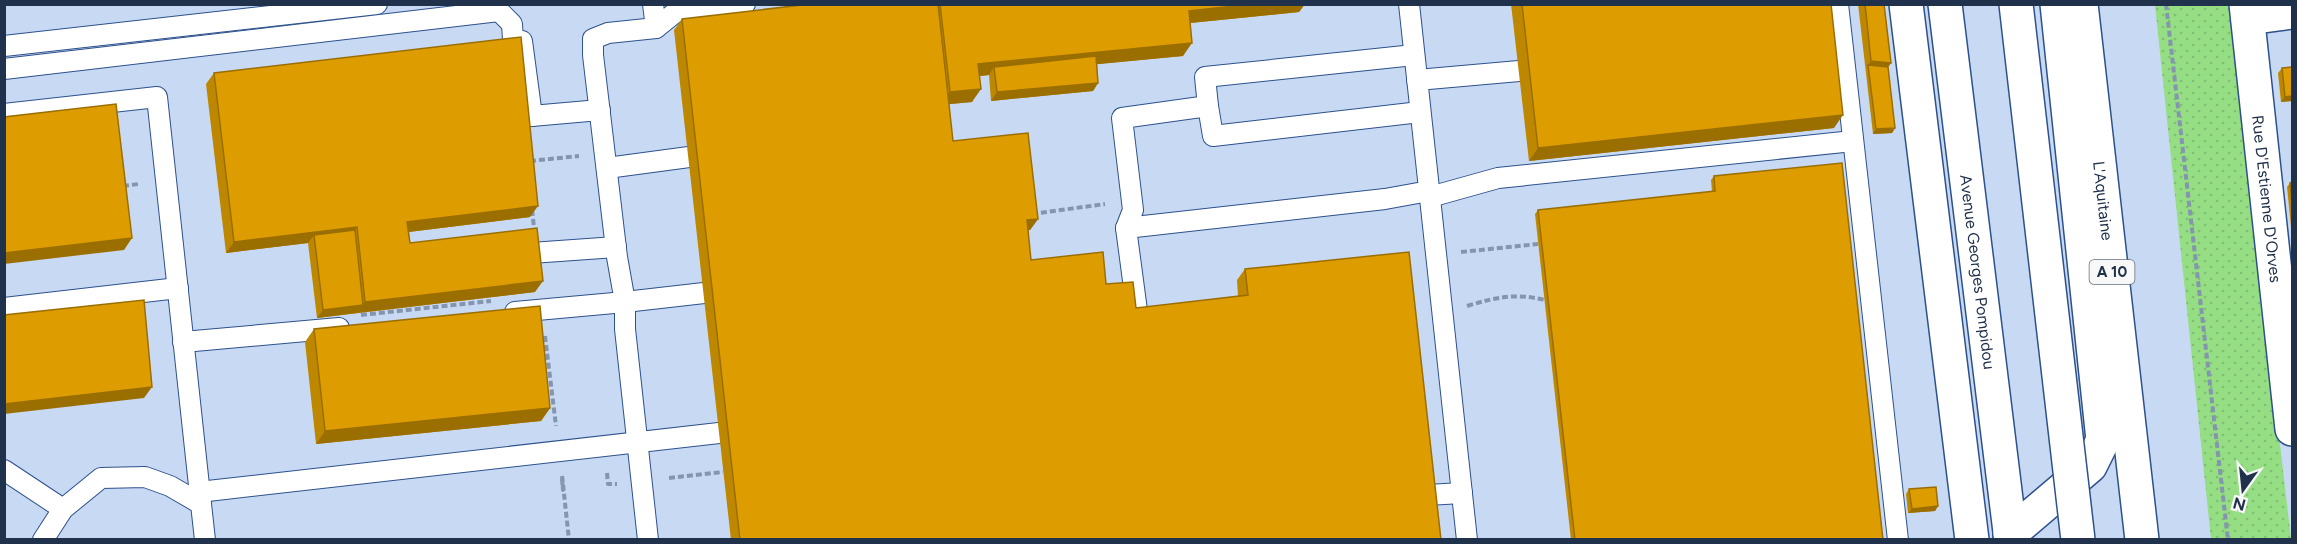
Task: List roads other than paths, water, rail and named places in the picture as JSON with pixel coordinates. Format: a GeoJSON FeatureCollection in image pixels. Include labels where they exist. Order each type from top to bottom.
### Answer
{"type":"FeatureCollection","features":[{"type":"Feature","properties":{"kind":"main road"},"geometry":{"type":"LineString","coordinates":[[1906,4],[1972,540]]}},
{"type":"Feature","properties":{"kind":"main road","name":"Avenue Georges Pompidou"},"geometry":{"type":"LineString","coordinates":[[1945,4],[2010,537]]}},
{"type":"Feature","properties":{"kind":"main road"},"geometry":{"type":"LineString","coordinates":[[2016,4],[2078,540]]}},
{"type":"Feature","properties":{"kind":"main road"},"geometry":{"type":"LineString","coordinates":[[2010,537],[2090,466],[2103,440],[2057,4]]}},
{"type":"Feature","properties":{"kind":"main road","name":"L'Aquitaine"},"geometry":{"type":"LineString","coordinates":[[2081,4],[2142,540]]}},
{"type":"Feature","properties":{"kind":"main road"},"geometry":{"type":"LineString","coordinates":[[2247,11],[2292,12]]}},
{"type":"Feature","properties":{"kind":"main road","name":"Rue D'Estienne D'Orves"},"geometry":{"type":"LineString","coordinates":[[2247,11],[2279,162],[2292,429]]}},
{"type":"Feature","properties":{"kind":"lane"},"geometry":{"type":"LineString","coordinates":[[4,46],[377,4]]}},
{"type":"Feature","properties":{"kind":"lane"},"geometry":{"type":"LineString","coordinates":[[653,4],[656,28]]}},
{"type":"Feature","properties":{"kind":"lane"},"geometry":{"type":"LineString","coordinates":[[648,540],[625,329],[625,303],[616,247],[593,39],[608,33],[656,28],[677,11],[745,4]]}},
{"type":"Feature","properties":{"kind":"lane"},"geometry":{"type":"LineString","coordinates":[[1408,4],[1467,540]]}},
{"type":"Feature","properties":{"kind":"lane"},"geometry":{"type":"LineString","coordinates":[[1838,4],[1898,540]]}},
{"type":"Feature","properties":{"kind":"lane"},"geometry":{"type":"LineString","coordinates":[[4,69],[498,8],[512,24],[513,40],[522,41],[526,117],[600,110]]}},
{"type":"Feature","properties":{"kind":"lane"},"geometry":{"type":"LineString","coordinates":[[1414,55],[1205,78],[1213,136],[1420,112]]}},
{"type":"Feature","properties":{"kind":"lane"},"geometry":{"type":"LineString","coordinates":[[1417,80],[1519,71]]}},
{"type":"Feature","properties":{"kind":"lane"},"geometry":{"type":"LineString","coordinates":[[4,114],[158,97],[205,540]]}},
{"type":"Feature","properties":{"kind":"lane"},"geometry":{"type":"LineString","coordinates":[[1138,318],[1127,226],[1132,210],[1122,118],[1208,106]]}},
{"type":"Feature","properties":{"kind":"lane"},"geometry":{"type":"LineString","coordinates":[[1127,226],[1429,194],[1498,178],[1853,141]]}},
{"type":"Feature","properties":{"kind":"lane"},"geometry":{"type":"LineString","coordinates":[[607,168],[689,157]]}},
{"type":"Feature","properties":{"kind":"lane"},"geometry":{"type":"LineString","coordinates":[[534,253],[616,247]]}},
{"type":"Feature","properties":{"kind":"lane"},"geometry":{"type":"LineString","coordinates":[[4,308],[178,288]]}},
{"type":"Feature","properties":{"kind":"lane"},"geometry":{"type":"LineString","coordinates":[[495,307],[543,310],[625,303],[704,292]]}},
{"type":"Feature","properties":{"kind":"lane"},"geometry":{"type":"LineString","coordinates":[[183,342],[353,321]]}},
{"type":"Feature","properties":{"kind":"lane"},"geometry":{"type":"LineString","coordinates":[[43,540],[63,510],[101,478],[145,477],[200,498],[719,434]]}},
{"type":"Feature","properties":{"kind":"lane"},"geometry":{"type":"LineString","coordinates":[[4,470],[63,510]]}},
{"type":"Feature","properties":{"kind":"lane"},"geometry":{"type":"LineString","coordinates":[[1427,495],[1462,493]]}}]}
